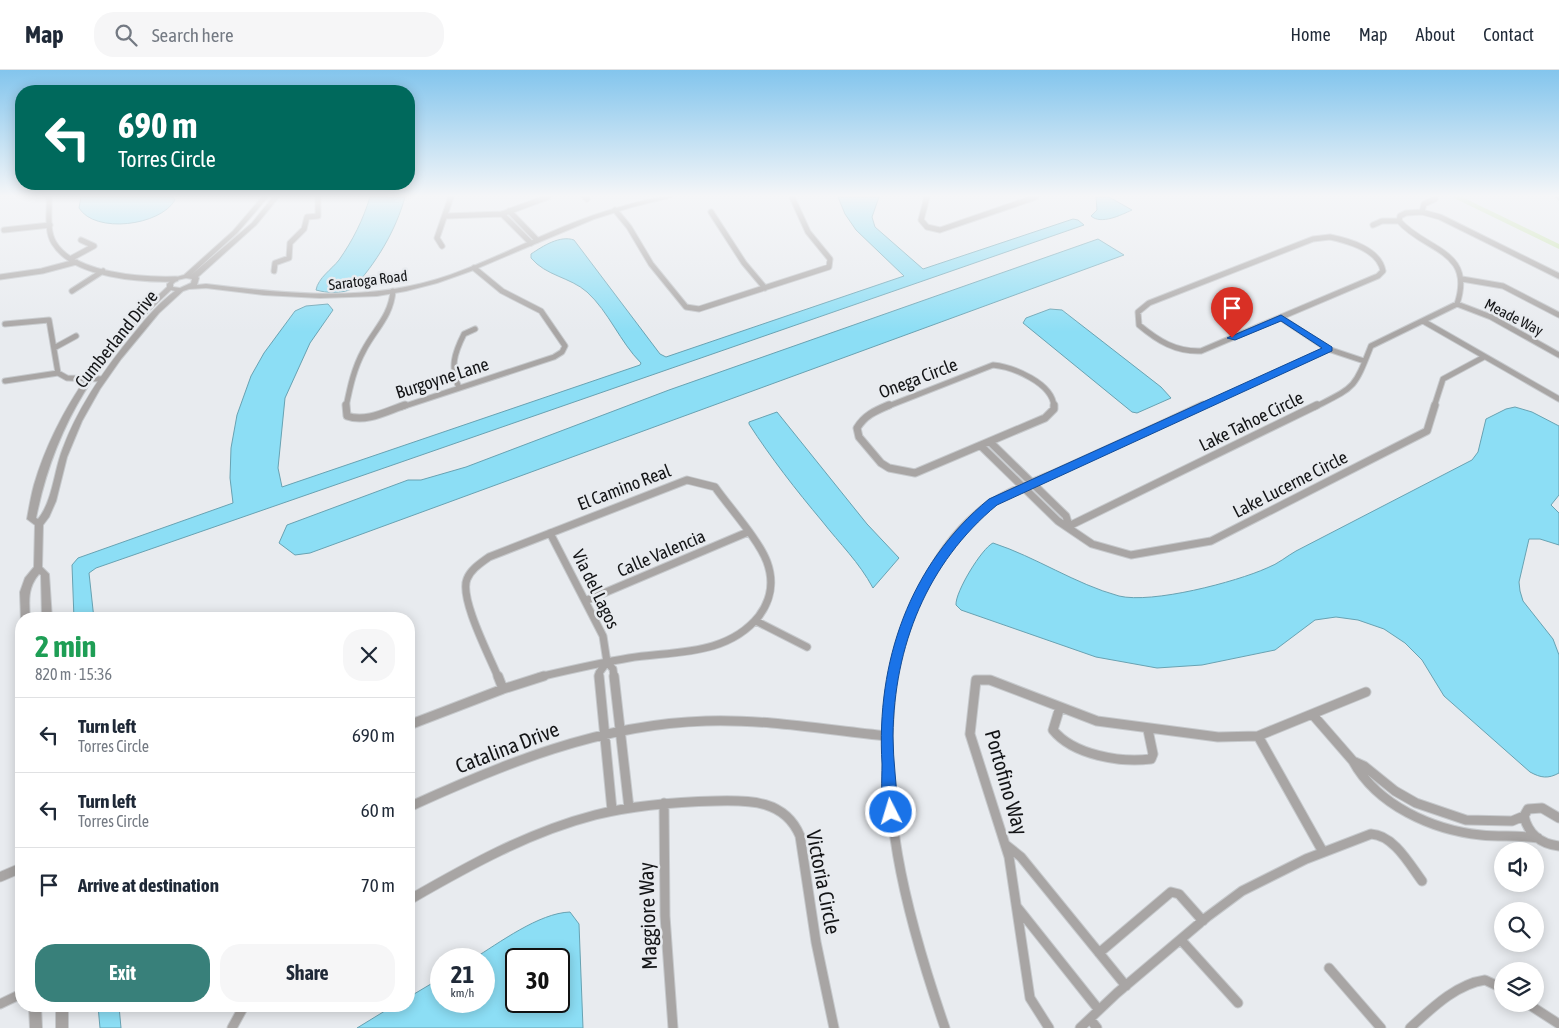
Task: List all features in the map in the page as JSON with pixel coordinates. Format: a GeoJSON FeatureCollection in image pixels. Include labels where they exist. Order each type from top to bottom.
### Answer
{"type":"FeatureCollection","features":[{"type":"Feature","properties":{"kind":"street"},"geometry":{"type":"LineString","coordinates":[[54,242],[55,245],[70,259],[103,271],[163,280],[176,279]]}},
{"type":"Feature","properties":{"kind":"street"},"geometry":{"type":"LineString","coordinates":[[70,259],[94,246],[85,242]]}},
{"type":"Feature","properties":{"kind":"street","name":"Cumberland Drive"},"geometry":{"type":"LineString","coordinates":[[39,524],[31,519],[37,488],[63,420],[90,378],[144,311],[176,279],[186,276],[224,242]]}},
{"type":"Feature","properties":{"kind":"street","name":"Cumberland Drive"},"geometry":{"type":"LineString","coordinates":[[47,612],[45,574],[38,568],[39,524],[48,515],[62,459],[90,396],[151,318],[235,242]]}},
{"type":"Feature","properties":{"kind":"street"},"geometry":{"type":"LineString","coordinates":[[274,271],[275,263],[289,258],[291,242]]}},
{"type":"Feature","properties":{"kind":"street"},"geometry":{"type":"LineString","coordinates":[[439,242],[442,246]]}},
{"type":"Feature","properties":{"kind":"street","name":"Saratoga Road"},"geometry":{"type":"LineString","coordinates":[[185,288],[205,286],[314,298],[353,297],[393,292],[433,282],[474,268],[534,242]]}},
{"type":"Feature","properties":{"kind":"street"},"geometry":{"type":"LineString","coordinates":[[637,242],[658,273],[686,307],[694,309],[826,268],[831,262],[815,242]]}},
{"type":"Feature","properties":{"kind":"street"},"geometry":{"type":"LineString","coordinates":[[730,242],[744,263],[765,288]]}},
{"type":"Feature","properties":{"kind":"street"},"geometry":{"type":"LineString","coordinates":[[1309,242],[1149,304],[1141,309],[1137,316],[1139,325],[1163,342],[1181,350],[1195,351],[1206,349],[1378,276],[1384,271],[1383,264],[1374,254],[1348,242]]}},
{"type":"Feature","properties":{"kind":"street"},"geometry":{"type":"LineString","coordinates":[[1429,242],[1456,264],[1462,279],[1463,289],[1457,304]]}},
{"type":"Feature","properties":{"kind":"street"},"geometry":{"type":"LineString","coordinates":[[1490,242],[1559,276]]}},
{"type":"Feature","properties":{"kind":"street"},"geometry":{"type":"LineString","coordinates":[[0,277],[42,271],[76,262]]}},
{"type":"Feature","properties":{"kind":"street","name":"Burgoyne Lane"},"geometry":{"type":"LineString","coordinates":[[393,292],[392,306],[363,350],[352,376],[345,410],[350,418],[366,418],[559,355],[565,346],[546,316],[532,305],[502,291],[474,268]]}},
{"type":"Feature","properties":{"kind":"street"},"geometry":{"type":"LineString","coordinates":[[72,291],[103,271]]}},
{"type":"Feature","properties":{"kind":"street","name":"Cumberland Drive"},"geometry":{"type":"LineString","coordinates":[[186,276],[195,279]]}},
{"type":"Feature","properties":{"kind":"street","name":"Saratoga Road"},"geometry":{"type":"LineString","coordinates":[[195,279],[205,286]]}},
{"type":"Feature","properties":{"kind":"street"},"geometry":{"type":"LineString","coordinates":[[1462,279],[1503,286],[1559,314]]}},
{"type":"Feature","properties":{"kind":"street"},"geometry":{"type":"LineString","coordinates":[[163,280],[170,286]]}},
{"type":"Feature","properties":{"kind":"street","name":"Cumberland Drive"},"geometry":{"type":"LineString","coordinates":[[170,286],[185,288]]}},
{"type":"Feature","properties":{"kind":"street","name":"Lake Tahoe Circle"},"geometry":{"type":"LineString","coordinates":[[1069,526],[1349,390],[1357,382],[1371,346],[1457,304]]}},
{"type":"Feature","properties":{"kind":"street","name":"Meade Way"},"geometry":{"type":"LineString","coordinates":[[1457,304],[1492,317],[1559,355]]}},
{"type":"Feature","properties":{"kind":"street"},"geometry":{"type":"LineString","coordinates":[[1281,318],[1328,349],[1364,361]]}},
{"type":"Feature","properties":{"kind":"street"},"geometry":{"type":"LineString","coordinates":[[5,324],[49,320],[58,373]]}},
{"type":"Feature","properties":{"kind":"street"},"geometry":{"type":"LineString","coordinates":[[1423,321],[1559,400]]}},
{"type":"Feature","properties":{"kind":"street"},"geometry":{"type":"LineString","coordinates":[[459,388],[452,374],[452,361],[464,334],[475,330]]}},
{"type":"Feature","properties":{"kind":"street"},"geometry":{"type":"LineString","coordinates":[[54,348],[76,336]]}},
{"type":"Feature","properties":{"kind":"street"},"geometry":{"type":"LineString","coordinates":[[946,1028],[918,944],[906,898],[891,812],[887,736],[888,706],[898,650],[916,601],[927,579],[944,552],[968,523],[985,507],[1032,483],[1328,349]]}},
{"type":"Feature","properties":{"kind":"street","name":"Lake Lucerne Circle"},"geometry":{"type":"LineString","coordinates":[[1022,488],[1058,521],[1069,526],[1092,544],[1131,554],[1211,541],[1427,431],[1442,379],[1484,357]]}},
{"type":"Feature","properties":{"kind":"street","name":"Onega Circle"},"geometry":{"type":"LineString","coordinates":[[1002,366],[1014,368],[1024,373],[1050,395],[1054,409],[1045,418],[981,446],[924,470],[907,473],[889,468],[881,463],[859,437],[858,428],[861,420],[870,413],[986,367],[1002,366]]}},
{"type":"Feature","properties":{"kind":"street"},"geometry":{"type":"LineString","coordinates":[[6,381],[58,373],[67,378],[102,379]]}},
{"type":"Feature","properties":{"kind":"street"},"geometry":{"type":"LineString","coordinates":[[990,442],[1032,483]]}},
{"type":"Feature","properties":{"kind":"street"},"geometry":{"type":"LineString","coordinates":[[981,446],[1022,488]]}},
{"type":"Feature","properties":{"kind":"street","name":"El Camino Real"},"geometry":{"type":"LineString","coordinates":[[415,723],[503,689],[574,669],[607,662],[712,648],[737,637],[756,620],[769,595],[770,574],[764,555],[715,487],[697,480],[687,480],[550,532],[489,558],[476,566],[467,576],[464,586],[466,597],[503,689]]}},
{"type":"Feature","properties":{"kind":"street","name":"Lake Lucerne Circle"},"geometry":{"type":"LineString","coordinates":[[1032,483],[1066,516],[1069,526]]}},
{"type":"Feature","properties":{"kind":"street","name":"Via del Lagos"},"geometry":{"type":"LineString","coordinates":[[550,532],[603,636],[607,662],[613,669],[621,730]]}},
{"type":"Feature","properties":{"kind":"street","name":"Calle Valencia"},"geometry":{"type":"LineString","coordinates":[[585,601],[748,532]]}},
{"type":"Feature","properties":{"kind":"street"},"geometry":{"type":"LineString","coordinates":[[25,612],[24,592],[27,580],[38,568]]}},
{"type":"Feature","properties":{"kind":"street"},"geometry":{"type":"LineString","coordinates":[[756,620],[807,647]]}},
{"type":"Feature","properties":{"kind":"street","name":"Via del Lagos"},"geometry":{"type":"LineString","coordinates":[[606,734],[599,673],[607,662]]}},
{"type":"Feature","properties":{"kind":"street","name":"Portofino Way"},"geometry":{"type":"LineString","coordinates":[[1050,1028],[1030,998],[1006,845],[970,734],[975,683],[979,679],[990,680],[1097,721],[1148,730],[1218,736],[1258,736],[1366,692]]}},
{"type":"Feature","properties":{"kind":"street"},"geometry":{"type":"LineString","coordinates":[[1060,707],[1053,730],[1058,738],[1106,756],[1140,760],[1151,759],[1153,754],[1148,730]]}},
{"type":"Feature","properties":{"kind":"street"},"geometry":{"type":"LineString","coordinates":[[1312,714],[1353,761],[1364,780],[1398,807],[1434,822],[1472,834],[1491,836],[1521,834],[1538,838],[1558,847]]}},
{"type":"Feature","properties":{"kind":"street","name":"Catalina Drive"},"geometry":{"type":"LineString","coordinates":[[415,804],[510,761],[554,747],[621,730],[670,724],[739,722],[887,736]]}},
{"type":"Feature","properties":{"kind":"street"},"geometry":{"type":"LineString","coordinates":[[621,730],[629,808]]}},
{"type":"Feature","properties":{"kind":"street"},"geometry":{"type":"LineString","coordinates":[[606,734],[612,810]]}},
{"type":"Feature","properties":{"kind":"street"},"geometry":{"type":"LineString","coordinates":[[1258,736],[1323,852]]}},
{"type":"Feature","properties":{"kind":"street"},"geometry":{"type":"LineString","coordinates":[[1353,761],[1364,766],[1402,796],[1466,820],[1512,821],[1524,816],[1528,809],[1538,807],[1559,817]]}},
{"type":"Feature","properties":{"kind":"street"},"geometry":{"type":"LineString","coordinates":[[1398,807],[1402,796]]}},
{"type":"Feature","properties":{"kind":"street","name":"Victoria Circle"},"geometry":{"type":"LineString","coordinates":[[415,897],[476,861],[513,843],[550,828],[612,810],[664,803],[716,801],[766,803],[780,810],[792,820],[801,843],[824,983],[834,1028]]}},
{"type":"Feature","properties":{"kind":"street","name":"Maggiore Way"},"geometry":{"type":"LineString","coordinates":[[664,803],[663,889],[666,962],[673,1028]]}},
{"type":"Feature","properties":{"kind":"street"},"geometry":{"type":"LineString","coordinates":[[1524,816],[1527,826],[1538,838]]}},
{"type":"Feature","properties":{"kind":"street"},"geometry":{"type":"LineString","coordinates":[[1080,1028],[1126,986],[1225,902],[1258,881],[1323,852],[1378,833],[1386,838],[1422,881]]}},
{"type":"Feature","properties":{"kind":"street"},"geometry":{"type":"LineString","coordinates":[[1006,845],[1021,857],[1126,986]]}},
{"type":"Feature","properties":{"kind":"street"},"geometry":{"type":"LineString","coordinates":[[0,877],[15,871]]}},
{"type":"Feature","properties":{"kind":"street"},"geometry":{"type":"LineString","coordinates":[[1099,953],[1171,892],[1179,894],[1203,921]]}},
{"type":"Feature","properties":{"kind":"street"},"geometry":{"type":"LineString","coordinates":[[1015,905],[1099,1010]]}},
{"type":"Feature","properties":{"kind":"street"},"geometry":{"type":"LineString","coordinates":[[1181,940],[1238,1003]]}},
{"type":"Feature","properties":{"kind":"street"},"geometry":{"type":"LineString","coordinates":[[1329,968],[1381,1028]]}},
{"type":"Feature","properties":{"kind":"street"},"geometry":{"type":"LineString","coordinates":[[1410,1028],[1450,995],[1480,981],[1488,980],[1494,983]]}},
{"type":"Feature","properties":{"kind":"street"},"geometry":{"type":"LineString","coordinates":[[0,1004],[15,997]]}},
{"type":"Feature","properties":{"kind":"street"},"geometry":{"type":"LineString","coordinates":[[35,1012],[36,1028]]}},
{"type":"Feature","properties":{"kind":"street"},"geometry":{"type":"LineString","coordinates":[[62,1012],[62,1028]]}},
{"type":"Feature","properties":{"kind":"street"},"geometry":{"type":"LineString","coordinates":[[232,1028],[241,1012]]}},
{"type":"Feature","properties":{"kind":"street"},"geometry":{"type":"LineString","coordinates":[[1540,1012],[1559,1024]]}},
{"type":"Feature","properties":{"kind":"street"},"geometry":{"type":"LineString","coordinates":[[1090,1019],[1097,1028]]}},
{"type":"Feature","properties":{"kind":"green space"},"geometry":{"type":"Polygon","coordinates":[[[1544,242],[1554,242],[1559,244],[1559,249],[1544,242]]]}},
{"type":"Feature","properties":{"kind":"water"},"geometry":{"type":"Polygon","coordinates":[[[351,242],[387,242],[369,269],[352,289],[343,292],[316,290],[319,282],[339,260],[351,242]]]}},
{"type":"Feature","properties":{"kind":"water"},"geometry":{"type":"Polygon","coordinates":[[[553,242],[575,242],[660,354],[666,357],[904,276],[868,242],[892,242],[923,269],[1005,242],[1036,242],[96,568],[89,573],[93,612],[74,612],[72,565],[78,558],[233,503],[230,478],[231,448],[237,415],[251,376],[264,353],[295,311],[306,306],[328,304],[333,310],[310,343],[285,398],[278,468],[282,487],[640,365],[641,363],[602,309],[587,292],[544,269],[531,258],[531,254],[553,242]]]}},
{"type":"Feature","properties":{"kind":"water"},"geometry":{"type":"Polygon","coordinates":[[[1090,242],[1102,242],[1124,255],[310,553],[295,555],[279,543],[287,525],[408,480],[421,480],[466,467],[669,390],[1090,242]]]}},
{"type":"Feature","properties":{"kind":"water"},"geometry":{"type":"Polygon","coordinates":[[[1050,309],[1062,310],[1161,387],[1171,398],[1137,413],[1132,412],[1023,323],[1026,318],[1050,309]]]}},
{"type":"Feature","properties":{"kind":"water"},"geometry":{"type":"Polygon","coordinates":[[[1515,407],[1532,412],[1559,426],[1559,495],[1551,505],[1559,513],[1559,545],[1540,539],[1529,539],[1519,582],[1523,601],[1553,639],[1559,655],[1559,773],[1555,775],[1544,777],[1530,772],[1444,696],[1422,660],[1405,643],[1384,629],[1358,620],[1336,617],[1315,620],[1275,650],[1202,665],[1157,668],[1096,657],[961,610],[956,605],[960,591],[970,571],[982,553],[993,543],[1087,585],[1119,596],[1134,598],[1194,590],[1253,574],[1472,460],[1478,452],[1486,419],[1506,409],[1515,407]]]}},
{"type":"Feature","properties":{"kind":"water"},"geometry":{"type":"Polygon","coordinates":[[[777,412],[867,524],[899,558],[873,588],[855,561],[793,486],[749,424],[749,422],[777,412]]]}},
{"type":"Feature","properties":{"kind":"water"},"geometry":{"type":"Polygon","coordinates":[[[570,912],[579,924],[583,1028],[357,1028],[383,1012],[415,1012],[415,993],[430,985],[430,1013],[495,1013],[495,948],[491,948],[533,923],[558,914],[570,912]]]}},
{"type":"Feature","properties":{"kind":"water"},"geometry":{"type":"Polygon","coordinates":[[[99,1012],[120,1012],[121,1028],[100,1028],[99,1012]]]}},
{"type":"Feature","properties":{"kind":"route"},"geometry":{"type":"LineString","coordinates":[[891,812],[887,736],[888,706],[892,677],[906,624],[939,558],[968,523],[993,502],[1328,349],[1281,318],[1232,338]]}}]}
